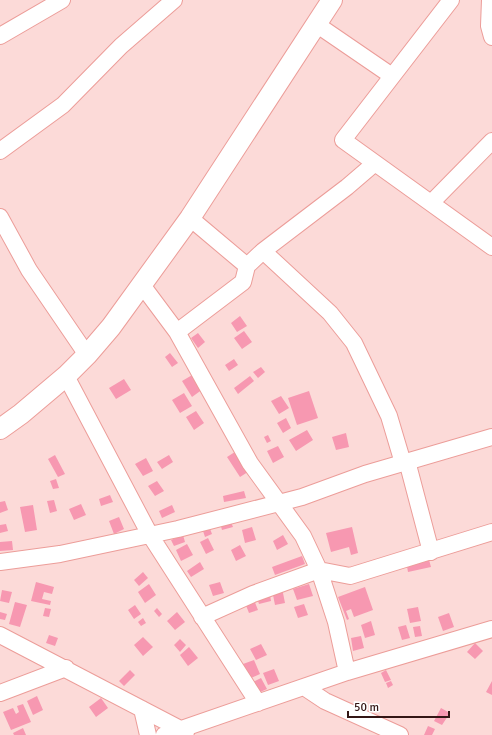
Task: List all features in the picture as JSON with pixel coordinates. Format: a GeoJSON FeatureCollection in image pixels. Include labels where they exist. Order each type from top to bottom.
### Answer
{"type":"FeatureCollection","features":[{"type":"Feature","properties":{"kind":"main road"},"geometry":{"type":"LineString","coordinates":[[0,429],[21,414],[66,376],[87,355],[111,327],[190,218],[332,0]]}},
{"type":"Feature","properties":{"kind":"street"},"geometry":{"type":"LineString","coordinates":[[0,36],[62,0]]}},
{"type":"Feature","properties":{"kind":"street"},"geometry":{"type":"LineString","coordinates":[[0,151],[63,105],[121,46],[174,0]]}},
{"type":"Feature","properties":{"kind":"street"},"geometry":{"type":"LineString","coordinates":[[451,0],[343,140],[492,247]]}},
{"type":"Feature","properties":{"kind":"street"},"geometry":{"type":"LineString","coordinates":[[490,0],[489,26],[492,38]]}},
{"type":"Feature","properties":{"kind":"street"},"geometry":{"type":"LineString","coordinates":[[316,24],[392,76]]}},
{"type":"Feature","properties":{"kind":"street"},"geometry":{"type":"LineString","coordinates":[[431,203],[492,141]]}},
{"type":"Feature","properties":{"kind":"street"},"geometry":{"type":"LineString","coordinates":[[177,332],[243,282],[248,266],[263,251],[347,188],[375,163]]}},
{"type":"Feature","properties":{"kind":"street"},"geometry":{"type":"LineString","coordinates":[[0,217],[29,270],[87,355]]}},
{"type":"Feature","properties":{"kind":"street"},"geometry":{"type":"LineString","coordinates":[[190,218],[248,266]]}},
{"type":"Feature","properties":{"kind":"street"},"geometry":{"type":"LineString","coordinates":[[263,251],[330,312],[354,343],[389,416],[405,462],[431,552]]}},
{"type":"Feature","properties":{"kind":"street"},"geometry":{"type":"LineString","coordinates":[[142,285],[177,332],[250,463],[303,536],[319,570],[336,622],[347,672]]}},
{"type":"Feature","properties":{"kind":"street"},"geometry":{"type":"LineString","coordinates":[[66,376],[150,535],[258,702]]}},
{"type":"Feature","properties":{"kind":"street"},"geometry":{"type":"LineString","coordinates":[[0,562],[60,554],[150,535],[280,503],[302,497],[365,474],[492,437]]}},
{"type":"Feature","properties":{"kind":"street"},"geometry":{"type":"LineString","coordinates":[[202,617],[254,594],[319,570],[350,576],[492,532]]}},
{"type":"Feature","properties":{"kind":"street"},"geometry":{"type":"LineString","coordinates":[[164,735],[186,732],[258,702],[347,672],[492,629]]}},
{"type":"Feature","properties":{"kind":"street"},"geometry":{"type":"LineString","coordinates":[[0,634],[186,732]]}},
{"type":"Feature","properties":{"kind":"street"},"geometry":{"type":"LineString","coordinates":[[0,693],[66,668]]}},
{"type":"Feature","properties":{"kind":"street"},"geometry":{"type":"LineString","coordinates":[[304,687],[325,701],[400,735]]}},
{"type":"Feature","properties":{"kind":"street"},"geometry":{"type":"LineString","coordinates":[[142,710],[148,735]]}},
{"type":"Feature","properties":{"kind":"building"},"geometry":{"type":"Polygon","coordinates":[[[240,316],[247,326],[237,332],[231,323],[240,316]]]}},
{"type":"Feature","properties":{"kind":"building"},"geometry":{"type":"Polygon","coordinates":[[[244,331],[252,342],[242,349],[234,338],[244,331]]]}},
{"type":"Feature","properties":{"kind":"building"},"geometry":{"type":"Polygon","coordinates":[[[198,333],[205,342],[198,348],[191,338],[198,333]]]}},
{"type":"Feature","properties":{"kind":"building"},"geometry":{"type":"Polygon","coordinates":[[[170,353],[178,363],[172,367],[165,357],[170,353]]]}},
{"type":"Feature","properties":{"kind":"building"},"geometry":{"type":"Polygon","coordinates":[[[234,359],[238,365],[229,371],[225,365],[234,359]]]}},
{"type":"Feature","properties":{"kind":"building"},"geometry":{"type":"Polygon","coordinates":[[[261,367],[265,372],[258,378],[253,372],[261,367]]]}},
{"type":"Feature","properties":{"kind":"building"},"geometry":{"type":"Polygon","coordinates":[[[194,374],[203,389],[192,397],[182,381],[194,374]]]}},
{"type":"Feature","properties":{"kind":"building"},"geometry":{"type":"Polygon","coordinates":[[[250,376],[254,381],[238,394],[234,388],[250,376]]]}},
{"type":"Feature","properties":{"kind":"building"},"geometry":{"type":"Polygon","coordinates":[[[124,379],[131,390],[116,399],[109,388],[124,379]]]}},
{"type":"Feature","properties":{"kind":"building"},"geometry":{"type":"Polygon","coordinates":[[[309,391],[318,418],[297,425],[288,398],[309,391]]]}},
{"type":"Feature","properties":{"kind":"building"},"geometry":{"type":"Polygon","coordinates":[[[184,393],[192,406],[180,413],[172,400],[184,393]]]}},
{"type":"Feature","properties":{"kind":"building"},"geometry":{"type":"Polygon","coordinates":[[[281,396],[289,408],[279,414],[271,401],[281,396]]]}},
{"type":"Feature","properties":{"kind":"building"},"geometry":{"type":"Polygon","coordinates":[[[196,411],[204,423],[194,430],[186,417],[196,411]]]}},
{"type":"Feature","properties":{"kind":"building"},"geometry":{"type":"Polygon","coordinates":[[[286,418],[291,428],[283,433],[277,423],[286,418]]]}},
{"type":"Feature","properties":{"kind":"building"},"geometry":{"type":"Polygon","coordinates":[[[307,430],[313,440],[296,451],[289,440],[307,430]]]}},
{"type":"Feature","properties":{"kind":"building"},"geometry":{"type":"Polygon","coordinates":[[[346,433],[349,447],[336,450],[332,437],[346,433]]]}},
{"type":"Feature","properties":{"kind":"building"},"geometry":{"type":"Polygon","coordinates":[[[268,435],[271,441],[267,443],[264,437],[268,435]]]}},
{"type":"Feature","properties":{"kind":"building"},"geometry":{"type":"Polygon","coordinates":[[[278,446],[284,457],[273,463],[267,451],[278,446]]]}},
{"type":"Feature","properties":{"kind":"building"},"geometry":{"type":"Polygon","coordinates":[[[238,450],[251,470],[240,477],[227,457],[238,450]]]}},
{"type":"Feature","properties":{"kind":"building"},"geometry":{"type":"Polygon","coordinates":[[[55,455],[65,474],[58,477],[48,459],[55,455]]]}},
{"type":"Feature","properties":{"kind":"building"},"geometry":{"type":"Polygon","coordinates":[[[169,455],[173,462],[162,469],[157,462],[169,455]]]}},
{"type":"Feature","properties":{"kind":"building"},"geometry":{"type":"Polygon","coordinates":[[[146,458],[153,471],[143,476],[135,464],[146,458]]]}},
{"type":"Feature","properties":{"kind":"building"},"geometry":{"type":"Polygon","coordinates":[[[56,479],[59,488],[53,489],[50,481],[56,479]]]}},
{"type":"Feature","properties":{"kind":"building"},"geometry":{"type":"Polygon","coordinates":[[[157,481],[164,491],[155,496],[148,486],[157,481]]]}},
{"type":"Feature","properties":{"kind":"building"},"geometry":{"type":"Polygon","coordinates":[[[244,491],[246,498],[224,502],[223,496],[244,491]]]}},
{"type":"Feature","properties":{"kind":"building"},"geometry":{"type":"Polygon","coordinates":[[[110,495],[113,502],[101,506],[99,499],[110,495]]]}},
{"type":"Feature","properties":{"kind":"building"},"geometry":{"type":"Polygon","coordinates":[[[54,500],[57,511],[50,513],[47,501],[54,500]]]}},
{"type":"Feature","properties":{"kind":"building"},"geometry":{"type":"Polygon","coordinates":[[[5,501],[8,510],[0,513],[0,502],[5,501]]]}},
{"type":"Feature","properties":{"kind":"building"},"geometry":{"type":"Polygon","coordinates":[[[81,504],[86,515],[74,520],[69,509],[81,504]]]}},
{"type":"Feature","properties":{"kind":"building"},"geometry":{"type":"Polygon","coordinates":[[[33,505],[37,530],[25,532],[20,507],[33,505]]]}},
{"type":"Feature","properties":{"kind":"building"},"geometry":{"type":"Polygon","coordinates":[[[172,505],[175,512],[162,518],[159,511],[172,505]]]}},
{"type":"Feature","properties":{"kind":"building"},"geometry":{"type":"Polygon","coordinates":[[[119,517],[124,529],[114,534],[109,521],[119,517]]]}},
{"type":"Feature","properties":{"kind":"building"},"geometry":{"type":"Polygon","coordinates":[[[230,520],[233,527],[222,530],[220,523],[230,520]]]}},
{"type":"Feature","properties":{"kind":"building"},"geometry":{"type":"Polygon","coordinates":[[[6,524],[8,531],[0,533],[0,525],[6,524]]]}},
{"type":"Feature","properties":{"kind":"building"},"geometry":{"type":"Polygon","coordinates":[[[209,526],[212,534],[205,537],[202,528],[209,526]]]}},
{"type":"Feature","properties":{"kind":"building"},"geometry":{"type":"Polygon","coordinates":[[[252,527],[256,540],[245,543],[242,530],[252,527]]]}},
{"type":"Feature","properties":{"kind":"building"},"geometry":{"type":"Polygon","coordinates":[[[352,527],[358,553],[351,555],[349,547],[331,552],[326,533],[352,527]]]}},
{"type":"Feature","properties":{"kind":"building"},"geometry":{"type":"Polygon","coordinates":[[[183,535],[185,542],[174,546],[171,540],[183,535]]]}},
{"type":"Feature","properties":{"kind":"building"},"geometry":{"type":"Polygon","coordinates":[[[283,535],[288,544],[277,550],[273,541],[283,535]]]}},
{"type":"Feature","properties":{"kind":"building"},"geometry":{"type":"Polygon","coordinates":[[[208,538],[214,550],[206,554],[200,542],[208,538]]]}},
{"type":"Feature","properties":{"kind":"building"},"geometry":{"type":"Polygon","coordinates":[[[12,541],[13,550],[0,551],[0,542],[12,541]]]}},
{"type":"Feature","properties":{"kind":"building"},"geometry":{"type":"Polygon","coordinates":[[[187,544],[193,555],[181,561],[176,550],[187,544]]]}},
{"type":"Feature","properties":{"kind":"building"},"geometry":{"type":"Polygon","coordinates":[[[240,545],[246,556],[236,561],[231,550],[240,545]]]}},
{"type":"Feature","properties":{"kind":"building"},"geometry":{"type":"Polygon","coordinates":[[[302,556],[305,564],[275,575],[272,567],[302,556]]]}},
{"type":"Feature","properties":{"kind":"building"},"geometry":{"type":"Polygon","coordinates":[[[428,556],[431,567],[408,572],[406,561],[428,556]]]}},
{"type":"Feature","properties":{"kind":"building"},"geometry":{"type":"Polygon","coordinates":[[[200,562],[204,569],[191,577],[187,571],[200,562]]]}},
{"type":"Feature","properties":{"kind":"building"},"geometry":{"type":"Polygon","coordinates":[[[143,572],[148,578],[139,586],[134,580],[143,572]]]}},
{"type":"Feature","properties":{"kind":"building"},"geometry":{"type":"Polygon","coordinates":[[[36,582],[54,587],[52,594],[44,592],[42,599],[51,601],[50,605],[31,601],[36,582]]]}},
{"type":"Feature","properties":{"kind":"building"},"geometry":{"type":"Polygon","coordinates":[[[220,582],[224,593],[213,596],[209,585],[220,582]]]}},
{"type":"Feature","properties":{"kind":"building"},"geometry":{"type":"Polygon","coordinates":[[[149,584],[156,595],[145,603],[138,592],[149,584]]]}},
{"type":"Feature","properties":{"kind":"building"},"geometry":{"type":"Polygon","coordinates":[[[309,584],[313,596],[297,600],[293,589],[309,584]]]}},
{"type":"Feature","properties":{"kind":"building"},"geometry":{"type":"Polygon","coordinates":[[[365,587],[373,610],[354,617],[351,609],[346,611],[349,619],[347,620],[338,597],[365,587]]]}},
{"type":"Feature","properties":{"kind":"building"},"geometry":{"type":"Polygon","coordinates":[[[282,588],[285,603],[275,605],[272,590],[282,588]]]}},
{"type":"Feature","properties":{"kind":"building"},"geometry":{"type":"Polygon","coordinates":[[[2,590],[12,592],[9,603],[0,601],[2,590]]]}},
{"type":"Feature","properties":{"kind":"building"},"geometry":{"type":"Polygon","coordinates":[[[270,595],[271,601],[259,604],[257,598],[270,595]]]}},
{"type":"Feature","properties":{"kind":"building"},"geometry":{"type":"Polygon","coordinates":[[[254,600],[258,610],[249,613],[245,603],[254,600]]]}},
{"type":"Feature","properties":{"kind":"building"},"geometry":{"type":"Polygon","coordinates":[[[15,602],[27,605],[20,627],[9,624],[15,602]]]}},
{"type":"Feature","properties":{"kind":"building"},"geometry":{"type":"Polygon","coordinates":[[[304,604],[308,615],[298,618],[294,607],[304,604]]]}},
{"type":"Feature","properties":{"kind":"building"},"geometry":{"type":"Polygon","coordinates":[[[135,605],[141,614],[134,619],[128,610],[135,605]]]}},
{"type":"Feature","properties":{"kind":"building"},"geometry":{"type":"Polygon","coordinates":[[[418,607],[421,621],[410,623],[407,609],[418,607]]]}},
{"type":"Feature","properties":{"kind":"building"},"geometry":{"type":"Polygon","coordinates":[[[45,608],[51,609],[49,617],[43,616],[45,608]]]}},
{"type":"Feature","properties":{"kind":"building"},"geometry":{"type":"Polygon","coordinates":[[[157,608],[162,614],[159,617],[154,611],[157,608]]]}},
{"type":"Feature","properties":{"kind":"building"},"geometry":{"type":"Polygon","coordinates":[[[0,612],[7,614],[5,620],[0,619],[0,612]]]}},
{"type":"Feature","properties":{"kind":"building"},"geometry":{"type":"Polygon","coordinates":[[[177,612],[185,622],[175,630],[167,621],[177,612]]]}},
{"type":"Feature","properties":{"kind":"building"},"geometry":{"type":"Polygon","coordinates":[[[449,613],[454,627],[443,631],[438,617],[449,613]]]}},
{"type":"Feature","properties":{"kind":"building"},"geometry":{"type":"Polygon","coordinates":[[[143,618],[146,623],[141,626],[138,622],[143,618]]]}},
{"type":"Feature","properties":{"kind":"building"},"geometry":{"type":"Polygon","coordinates":[[[371,621],[375,635],[365,638],[361,625],[371,621]]]}},
{"type":"Feature","properties":{"kind":"building"},"geometry":{"type":"Polygon","coordinates":[[[406,625],[410,638],[402,640],[398,627],[406,625]]]}},
{"type":"Feature","properties":{"kind":"building"},"geometry":{"type":"Polygon","coordinates":[[[420,626],[422,636],[415,637],[413,627],[420,626]]]}},
{"type":"Feature","properties":{"kind":"building"},"geometry":{"type":"Polygon","coordinates":[[[49,635],[58,638],[55,646],[46,643],[49,635]]]}},
{"type":"Feature","properties":{"kind":"building"},"geometry":{"type":"Polygon","coordinates":[[[361,636],[364,648],[353,651],[351,638],[361,636]]]}},
{"type":"Feature","properties":{"kind":"building"},"geometry":{"type":"Polygon","coordinates":[[[143,637],[153,647],[143,656],[134,645],[143,637]]]}},
{"type":"Feature","properties":{"kind":"building"},"geometry":{"type":"Polygon","coordinates":[[[180,639],[186,645],[180,652],[174,645],[180,639]]]}},
{"type":"Feature","properties":{"kind":"building"},"geometry":{"type":"Polygon","coordinates":[[[475,643],[483,651],[475,659],[467,652],[475,643]]]}},
{"type":"Feature","properties":{"kind":"building"},"geometry":{"type":"Polygon","coordinates":[[[261,644],[267,655],[256,660],[250,649],[261,644]]]}},
{"type":"Feature","properties":{"kind":"building"},"geometry":{"type":"Polygon","coordinates":[[[189,647],[198,658],[188,666],[180,655],[189,647]]]}},
{"type":"Feature","properties":{"kind":"building"},"geometry":{"type":"Polygon","coordinates":[[[254,660],[260,674],[249,679],[243,664],[254,660]]]}},
{"type":"Feature","properties":{"kind":"building"},"geometry":{"type":"Polygon","coordinates":[[[274,669],[279,681],[268,685],[263,673],[274,669]]]}},
{"type":"Feature","properties":{"kind":"building"},"geometry":{"type":"Polygon","coordinates":[[[130,670],[135,675],[124,686],[119,681],[130,670]]]}},
{"type":"Feature","properties":{"kind":"building"},"geometry":{"type":"Polygon","coordinates":[[[386,670],[391,680],[385,682],[381,673],[386,670]]]}},
{"type":"Feature","properties":{"kind":"building"},"geometry":{"type":"Polygon","coordinates":[[[261,678],[267,689],[256,694],[251,683],[261,678]]]}},
{"type":"Feature","properties":{"kind":"building"},"geometry":{"type":"Polygon","coordinates":[[[391,681],[393,685],[388,688],[386,683],[391,681]]]}},
{"type":"Feature","properties":{"kind":"building"},"geometry":{"type":"Polygon","coordinates":[[[492,681],[492,695],[486,692],[492,681]]]}},
{"type":"Feature","properties":{"kind":"building"},"geometry":{"type":"Polygon","coordinates":[[[37,696],[43,710],[33,715],[27,701],[37,696]]]}},
{"type":"Feature","properties":{"kind":"building"},"geometry":{"type":"Polygon","coordinates":[[[101,698],[108,708],[96,717],[89,707],[101,698]]]}},
{"type":"Feature","properties":{"kind":"building"},"geometry":{"type":"Polygon","coordinates":[[[23,704],[31,722],[11,730],[3,712],[13,708],[16,714],[19,712],[17,706],[23,704]]]}},
{"type":"Feature","properties":{"kind":"building"},"geometry":{"type":"Polygon","coordinates":[[[441,708],[450,713],[442,725],[434,721],[441,708]]]}},
{"type":"Feature","properties":{"kind":"building"},"geometry":{"type":"Polygon","coordinates":[[[428,726],[435,729],[432,735],[424,735],[428,726]]]}},
{"type":"Feature","properties":{"kind":"building"},"geometry":{"type":"Polygon","coordinates":[[[23,728],[26,735],[14,735],[13,733],[23,728]]]}}]}
